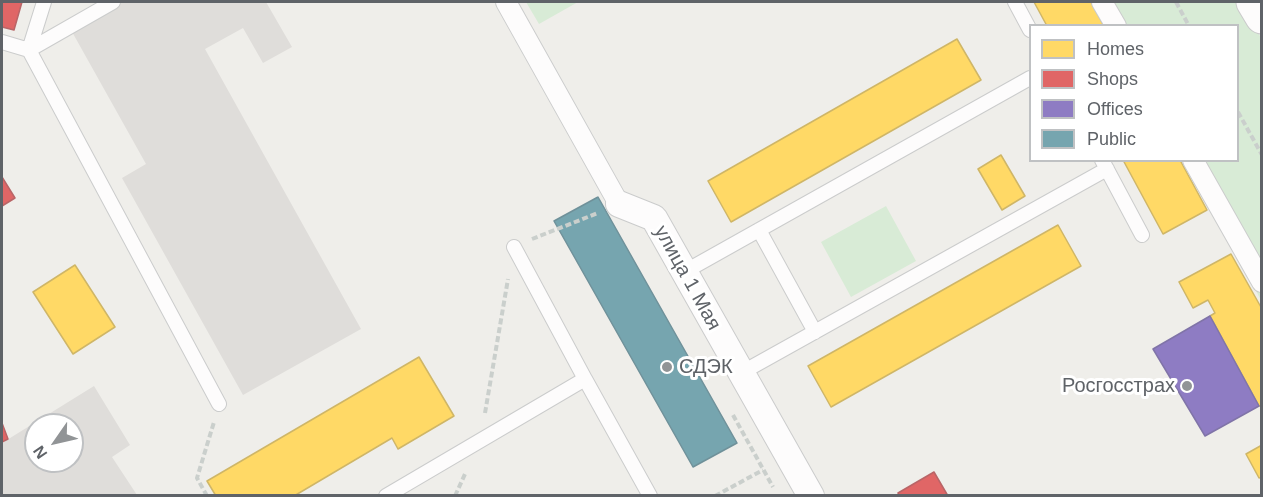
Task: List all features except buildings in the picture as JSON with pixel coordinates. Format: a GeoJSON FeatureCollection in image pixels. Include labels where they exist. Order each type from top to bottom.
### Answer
{"type":"FeatureCollection","features":[{"type":"Feature","properties":{"kind":"main road"},"geometry":{"type":"LineString","coordinates":[[1253,2],[1262,17]]}},
{"type":"Feature","properties":{"kind":"street"},"geometry":{"type":"LineString","coordinates":[[506,2],[619,204]]}},
{"type":"Feature","properties":{"kind":"street"},"geometry":{"type":"LineString","coordinates":[[1102,2],[1115,24]]}},
{"type":"Feature","properties":{"kind":"street"},"geometry":{"type":"LineString","coordinates":[[1194,162],[1262,282]]}},
{"type":"Feature","properties":{"kind":"street","name":"улица 1 Мая"},"geometry":{"type":"LineString","coordinates":[[619,204],[654,218],[811,495]]}},
{"type":"Feature","properties":{"kind":"lane"},"geometry":{"type":"LineString","coordinates":[[29,50],[44,2]]}},
{"type":"Feature","properties":{"kind":"lane"},"geometry":{"type":"LineString","coordinates":[[29,50],[112,2]]}},
{"type":"Feature","properties":{"kind":"lane"},"geometry":{"type":"LineString","coordinates":[[1015,2],[1029,28]]}},
{"type":"Feature","properties":{"kind":"lane"},"geometry":{"type":"LineString","coordinates":[[2,42],[29,50],[219,404]]}},
{"type":"Feature","properties":{"kind":"lane"},"geometry":{"type":"LineString","coordinates":[[684,272],[1029,79]]}},
{"type":"Feature","properties":{"kind":"lane"},"geometry":{"type":"LineString","coordinates":[[741,373],[1104,165],[1142,235]]}},
{"type":"Feature","properties":{"kind":"lane"},"geometry":{"type":"LineString","coordinates":[[759,230],[814,332]]}},
{"type":"Feature","properties":{"kind":"lane"},"geometry":{"type":"LineString","coordinates":[[514,247],[650,495]]}},
{"type":"Feature","properties":{"kind":"lane"},"geometry":{"type":"LineString","coordinates":[[386,495],[585,379]]}},
{"type":"Feature","properties":{"kind":"path"},"geometry":{"type":"LineString","coordinates":[[1176,2],[1188,24]]}},
{"type":"Feature","properties":{"kind":"path"},"geometry":{"type":"LineString","coordinates":[[1239,114],[1262,155]]}},
{"type":"Feature","properties":{"kind":"path"},"geometry":{"type":"LineString","coordinates":[[455,495],[481,440],[514,247],[619,204]]}},
{"type":"Feature","properties":{"kind":"path"},"geometry":{"type":"LineString","coordinates":[[207,495],[197,478],[219,404]]}},
{"type":"Feature","properties":{"kind":"path"},"geometry":{"type":"LineString","coordinates":[[715,495],[763,470]]}},
{"type":"Feature","properties":{"kind":"shaded area"},"geometry":{"type":"Polygon","coordinates":[[[123,2],[266,2],[292,47],[263,63],[243,28],[205,49],[361,329],[243,395],[122,178],[146,164],[71,30],[123,2]]]}},
{"type":"Feature","properties":{"kind":"shaded area"},"geometry":{"type":"Polygon","coordinates":[[[94,386],[130,445],[112,457],[137,495],[2,496],[2,443],[24,429],[24,473],[84,473],[84,413],[50,413],[94,386]]]}},
{"type":"Feature","properties":{"kind":"green space"},"geometry":{"type":"Polygon","coordinates":[[[526,2],[578,2],[539,24],[526,2]]]}},
{"type":"Feature","properties":{"kind":"green space"},"geometry":{"type":"Polygon","coordinates":[[[1095,2],[1242,2],[1261,38],[1261,300],[1185,162],[1239,162],[1239,24],[1108,24],[1095,2]]]}},
{"type":"Feature","properties":{"kind":"green space"},"geometry":{"type":"Polygon","coordinates":[[[886,206],[916,261],[851,297],[821,242],[886,206]]]}},
{"type":"Feature","properties":{"kind":"place","name":"СДЭК"},"geometry":{"type":"Point","coordinates":[667,367]}},
{"type":"Feature","properties":{"kind":"place","name":"Росгосстрах"},"geometry":{"type":"Point","coordinates":[1187,386]}}]}
